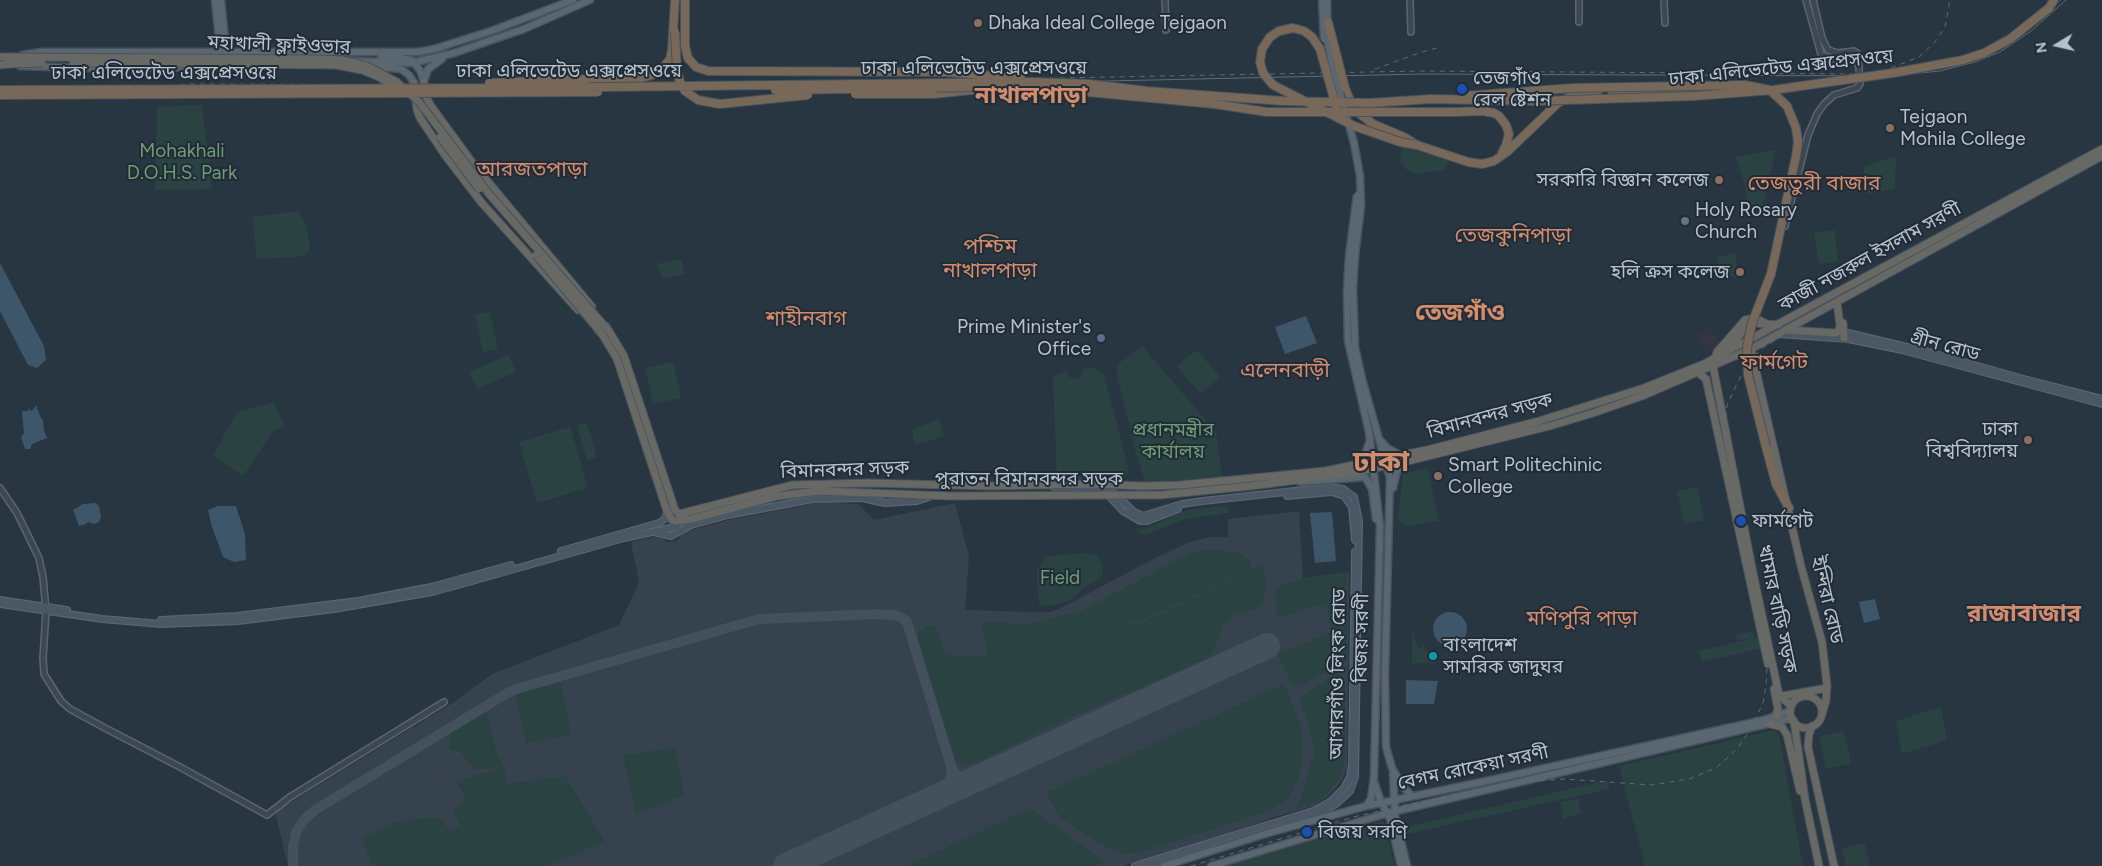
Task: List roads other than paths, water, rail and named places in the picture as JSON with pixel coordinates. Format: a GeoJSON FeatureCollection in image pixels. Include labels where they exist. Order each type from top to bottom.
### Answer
{"type":"FeatureCollection","features":[{"type":"Feature","properties":{"kind":"highway"},"geometry":{"type":"LineString","coordinates":[[675,0],[677,71],[682,87],[694,98],[707,103],[720,104],[808,95],[933,94],[971,91],[986,87]]}},
{"type":"Feature","properties":{"kind":"highway"},"geometry":{"type":"LineString","coordinates":[[685,0],[685,46],[688,58],[692,64],[708,71],[945,72],[1019,78],[1034,82]]}},
{"type":"Feature","properties":{"kind":"highway","name":"ঢাকা এলিভেটেড এক্সপ্রেসওয়ে"},"geometry":{"type":"LineString","coordinates":[[0,90],[1034,82],[1090,84],[1261,100],[1370,103],[1431,99],[1535,101],[1694,96],[1738,93],[1893,73],[1963,60],[1984,53],[2010,39],[2049,8],[2054,0]]}},
{"type":"Feature","properties":{"kind":"highway"},"geometry":{"type":"LineString","coordinates":[[1328,22],[1345,88],[1355,108],[1373,124],[1404,137],[1417,145]]}},
{"type":"Feature","properties":{"kind":"highway"},"geometry":{"type":"LineString","coordinates":[[1344,125],[1341,118],[1338,112],[1320,49],[1312,36],[1304,31],[1292,28],[1279,31],[1270,37],[1262,49],[1260,62],[1262,73],[1273,85],[1288,95],[1337,118],[1346,122],[1354,126],[1400,142],[1417,145],[1476,164],[1488,163],[1507,152],[1556,104],[1576,93],[1592,91],[1684,90],[1738,93]]}},
{"type":"Feature","properties":{"kind":"highway"},"geometry":{"type":"LineString","coordinates":[[465,87],[499,82],[646,77],[666,66],[672,50],[675,32]]}},
{"type":"Feature","properties":{"kind":"highway"},"geometry":{"type":"LineString","coordinates":[[0,58],[9,61]]}},
{"type":"Feature","properties":{"kind":"highway"},"geometry":{"type":"LineString","coordinates":[[0,64],[9,61]]}},
{"type":"Feature","properties":{"kind":"highway","name":"মহাখালী ফ্লাইওভার"},"geometry":{"type":"LineString","coordinates":[[9,61],[316,64],[354,67],[370,73],[397,89],[421,111],[470,179],[605,332]]}},
{"type":"Feature","properties":{"kind":"highway"},"geometry":{"type":"LineString","coordinates":[[414,83],[417,110],[420,118],[454,166],[482,202],[575,307],[605,332]]}},
{"type":"Feature","properties":{"kind":"highway"},"geometry":{"type":"LineString","coordinates":[[424,83],[427,99],[431,106],[474,165],[604,322],[605,332],[622,370],[675,516]]}},
{"type":"Feature","properties":{"kind":"highway"},"geometry":{"type":"LineString","coordinates":[[1431,99],[1573,88],[1699,84],[1756,86],[1770,90],[1788,106],[1795,122],[1797,149],[1773,266],[1749,334],[1746,348],[1748,375],[1766,448],[1776,484],[1789,508]]}},
{"type":"Feature","properties":{"kind":"highway","name":"ঢাকা এলিভেটেড এক্সপ্রেসওয়ে"},"geometry":{"type":"LineString","coordinates":[[0,96],[495,94],[986,87],[1087,92],[1214,104],[1266,112],[1489,112],[1494,113],[1504,121],[1508,129],[1508,140],[1499,156]]}},
{"type":"Feature","properties":{"kind":"highway"},"geometry":{"type":"LineString","coordinates":[[2029,188],[2031,185],[2102,144]]}},
{"type":"Feature","properties":{"kind":"highway","name":"কাজী নজরুল ইসলাম সরণী"},"geometry":{"type":"LineString","coordinates":[[1714,362],[1727,350],[1778,326],[2102,148]]}},
{"type":"Feature","properties":{"kind":"highway","name":"কাজী নজরুল ইসলাম সরণী"},"geometry":{"type":"LineString","coordinates":[[1750,349],[2102,156]]}},
{"type":"Feature","properties":{"kind":"highway"},"geometry":{"type":"LineString","coordinates":[[1785,330],[1836,333],[1839,331],[1840,325],[1839,301]]}},
{"type":"Feature","properties":{"kind":"highway"},"geometry":{"type":"LineString","coordinates":[[1839,301],[1844,335]]}},
{"type":"Feature","properties":{"kind":"highway"},"geometry":{"type":"LineString","coordinates":[[1714,362],[1721,347],[1742,323],[1753,318]]}},
{"type":"Feature","properties":{"kind":"highway","name":"কাজী নজরুল ইসলাম সরণী"},"geometry":{"type":"LineString","coordinates":[[1753,318],[1778,326]]}},
{"type":"Feature","properties":{"kind":"highway"},"geometry":{"type":"LineString","coordinates":[[1727,350],[1750,325],[1765,323]]}},
{"type":"Feature","properties":{"kind":"highway","name":"বিমানবন্দর সড়ক"},"geometry":{"type":"LineString","coordinates":[[1670,381],[1704,364],[1750,349]]}},
{"type":"Feature","properties":{"kind":"highway","name":"ইন্দিরা রোড"},"geometry":{"type":"LineString","coordinates":[[1750,349],[1789,508],[1801,566],[1822,642],[1828,688],[1822,714]]}},
{"type":"Feature","properties":{"kind":"highway","name":"বিমানবন্দর সড়ক"},"geometry":{"type":"LineString","coordinates":[[675,516],[792,485],[868,483],[1180,485],[1325,470],[1371,461],[1386,462],[1587,408],[1699,373],[1714,362]]}},
{"type":"Feature","properties":{"kind":"highway","name":"খামার বাড়ি সড়ক"},"geometry":{"type":"LineString","coordinates":[[1714,362],[1752,568],[1779,695],[1782,696],[1792,714]]}},
{"type":"Feature","properties":{"kind":"highway"},"geometry":{"type":"LineString","coordinates":[[1699,373],[1706,379],[1775,696],[1778,711],[1776,716]]}},
{"type":"Feature","properties":{"kind":"highway","name":"পুরাতন বিমানবন্দর সড়ক"},"geometry":{"type":"LineString","coordinates":[[675,516],[795,493],[836,491],[950,496],[1141,495],[1287,482],[1373,469],[1386,462]]}},
{"type":"Feature","properties":{"kind":"highway"},"geometry":{"type":"LineString","coordinates":[[949,484],[950,496]]}},
{"type":"Feature","properties":{"kind":"highway"},"geometry":{"type":"LineString","coordinates":[[1121,495],[1124,486]]}},
{"type":"Feature","properties":{"kind":"highway"},"geometry":{"type":"LineString","coordinates":[[1141,486],[1141,495]]}},
{"type":"Feature","properties":{"kind":"highway"},"geometry":{"type":"LineString","coordinates":[[1782,696],[1828,688]]}},
{"type":"Feature","properties":{"kind":"highway"},"geometry":{"type":"LineString","coordinates":[[1792,714],[1801,727],[1812,726],[1820,720],[1822,714],[1819,702],[1811,696],[1801,696],[1792,714],[1805,799],[1819,866]]}},
{"type":"Feature","properties":{"kind":"highway"},"geometry":{"type":"LineString","coordinates":[[1770,724],[1782,727],[1787,735],[1799,788],[1805,799]]}},
{"type":"Feature","properties":{"kind":"highway"},"geometry":{"type":"LineString","coordinates":[[1812,726],[1808,747],[1834,866]]}},
{"type":"Feature","properties":{"kind":"main road"},"geometry":{"type":"LineString","coordinates":[[215,0],[220,53],[224,68]]}},
{"type":"Feature","properties":{"kind":"main road"},"geometry":{"type":"LineString","coordinates":[[221,0],[225,40],[236,68]]}},
{"type":"Feature","properties":{"kind":"main road"},"geometry":{"type":"LineString","coordinates":[[9,61],[41,52],[416,52],[434,49],[491,31],[573,0]]}},
{"type":"Feature","properties":{"kind":"main road"},"geometry":{"type":"LineString","coordinates":[[304,66],[358,60],[415,63],[454,53],[524,29],[590,0]]}},
{"type":"Feature","properties":{"kind":"main road"},"geometry":{"type":"LineString","coordinates":[[1322,0],[1322,24],[1327,61],[1353,156],[1357,186],[1352,256],[1352,345],[1373,432],[1387,448],[1402,459],[1390,502]]}},
{"type":"Feature","properties":{"kind":"main road"},"geometry":{"type":"LineString","coordinates":[[1327,0],[1332,64],[1354,143],[1360,176],[1361,206],[1352,256]]}},
{"type":"Feature","properties":{"kind":"main road"},"geometry":{"type":"LineString","coordinates":[[337,53],[403,58],[415,63],[421,72],[424,83]]}},
{"type":"Feature","properties":{"kind":"main road"},"geometry":{"type":"LineString","coordinates":[[424,83],[431,66],[454,53]]}},
{"type":"Feature","properties":{"kind":"main road"},"geometry":{"type":"LineString","coordinates":[[9,61],[42,68],[236,68],[359,65],[398,68],[409,75],[414,83]]}},
{"type":"Feature","properties":{"kind":"main road","name":"গ্রীন রোড"},"geometry":{"type":"LineString","coordinates":[[1778,334],[1844,335],[1932,353],[2102,399]]}},
{"type":"Feature","properties":{"kind":"main road","name":"গ্রীন রোড"},"geometry":{"type":"LineString","coordinates":[[1844,335],[2102,404]]}},
{"type":"Feature","properties":{"kind":"main road"},"geometry":{"type":"LineString","coordinates":[[1355,464],[1365,455],[1373,432]]}},
{"type":"Feature","properties":{"kind":"main road","name":"বিজয় সরণী"},"geometry":{"type":"LineString","coordinates":[[1366,806],[1371,799],[1374,777],[1380,547],[1380,512],[1371,461],[1373,432]]}},
{"type":"Feature","properties":{"kind":"main road","name":"বিজয় সরণী"},"geometry":{"type":"LineString","coordinates":[[1373,432],[1386,462],[1390,478],[1386,747],[1392,768],[1404,788],[1412,796]]}},
{"type":"Feature","properties":{"kind":"main road"},"geometry":{"type":"LineString","coordinates":[[1287,482],[1321,482],[1365,477],[1372,489],[1377,540],[1380,547]]}},
{"type":"Feature","properties":{"kind":"main road","name":"বিমানবন্দর সড়ক"},"geometry":{"type":"LineString","coordinates":[[1048,485],[1059,489],[1108,490],[1121,495]]}},
{"type":"Feature","properties":{"kind":"main road","name":"আগারগাঁও লিংক রোড"},"geometry":{"type":"LineString","coordinates":[[1121,495],[1130,509],[1143,516],[1182,504],[1202,501],[1340,488],[1352,495],[1356,503],[1359,521],[1357,741],[1356,777],[1353,787],[1314,811],[1135,866]]}},
{"type":"Feature","properties":{"kind":"main road","name":"আগারগাঁও লিংক রোড"},"geometry":{"type":"LineString","coordinates":[[1108,495],[1130,516],[1143,522],[1176,510],[1203,504],[1332,492],[1339,493],[1348,499],[1352,507],[1354,524],[1354,663],[1352,765],[1346,791]]}},
{"type":"Feature","properties":{"kind":"main road"},"geometry":{"type":"LineString","coordinates":[[0,600],[102,619],[175,624],[238,621],[334,609],[432,592],[647,533],[691,525],[758,508],[813,499],[862,498],[885,503],[917,501],[934,495]]}},
{"type":"Feature","properties":{"kind":"main road"},"geometry":{"type":"LineString","coordinates":[[0,604],[117,617],[180,620],[237,616],[358,601],[461,580],[659,523],[675,516],[680,524],[670,528]]}},
{"type":"Feature","properties":{"kind":"main road"},"geometry":{"type":"LineString","coordinates":[[647,533],[660,532],[671,536],[691,525]]}},
{"type":"Feature","properties":{"kind":"main road","name":"বেগম রোকেয়া সরণী"},"geometry":{"type":"LineString","coordinates":[[1164,866],[1268,833],[1381,802],[1482,782],[1792,714]]}},
{"type":"Feature","properties":{"kind":"main road","name":"বেগম রোকেয়া সরণী"},"geometry":{"type":"LineString","coordinates":[[1211,866],[1391,812],[1770,724],[1792,714]]}},
{"type":"Feature","properties":{"kind":"main road"},"geometry":{"type":"LineString","coordinates":[[1392,768],[1395,799],[1391,812],[1402,866]]}},
{"type":"Feature","properties":{"kind":"main road"},"geometry":{"type":"LineString","coordinates":[[1374,777],[1381,802],[1391,812],[1407,866]]}},
{"type":"Feature","properties":{"kind":"main road"},"geometry":{"type":"LineString","coordinates":[[1150,866],[1312,817],[1336,804],[1346,791]]}},
{"type":"Feature","properties":{"kind":"street"},"geometry":{"type":"LineString","coordinates":[[1165,0],[1166,30]]}},
{"type":"Feature","properties":{"kind":"street"},"geometry":{"type":"LineString","coordinates":[[1410,0],[1410,32]]}},
{"type":"Feature","properties":{"kind":"street"},"geometry":{"type":"LineString","coordinates":[[1579,0],[1579,22]]}},
{"type":"Feature","properties":{"kind":"street"},"geometry":{"type":"LineString","coordinates":[[1664,0],[1664,22]]}},
{"type":"Feature","properties":{"kind":"street"},"geometry":{"type":"LineString","coordinates":[[1753,318],[1759,310],[1772,279],[1806,144],[1814,120],[1822,106],[1830,99],[1845,90],[1860,85],[1859,56],[1856,52],[1834,53],[1827,48],[1806,0]]}},
{"type":"Feature","properties":{"kind":"street"},"geometry":{"type":"LineString","coordinates":[[1812,0],[1812,12],[1820,51],[1824,57],[1830,59],[1853,58],[1859,66]]}},
{"type":"Feature","properties":{"kind":"street"},"geometry":{"type":"LineString","coordinates":[[1820,51],[1827,48]]}},
{"type":"Feature","properties":{"kind":"street"},"geometry":{"type":"LineString","coordinates":[[0,488],[17,513],[39,558],[46,609],[44,674],[61,701],[70,709],[180,766],[267,815],[290,797],[444,702]]}},
{"type":"Feature","properties":{"kind":"tram line"},"geometry":{"type":"LineString","coordinates":[[0,91],[118,93],[191,88],[579,88],[1107,81],[1421,74],[1888,76],[1940,71],[1975,62],[2000,52],[2031,31],[2066,0]]}},
{"type":"Feature","properties":{"kind":"railway"},"geometry":{"type":"LineString","coordinates":[[1891,68],[1919,57],[1935,42],[1945,27],[1950,0]]}},
{"type":"Feature","properties":{"kind":"railway"},"geometry":{"type":"LineString","coordinates":[[0,87],[118,89],[191,84],[580,85],[1421,71],[1854,74],[1911,71],[1948,66],[1974,59],[1998,49],[2030,28],[2061,0]]}},
{"type":"Feature","properties":{"kind":"railway"},"geometry":{"type":"LineString","coordinates":[[1375,69],[1441,47]]}},
{"type":"Feature","properties":{"kind":"railway"},"geometry":{"type":"LineString","coordinates":[[1734,65],[1781,66]]}},
{"type":"Feature","properties":{"kind":"railway"},"geometry":{"type":"LineString","coordinates":[[1191,866],[1353,817],[1507,783],[1564,779],[1652,785],[1689,779],[1716,768],[1737,749],[1749,732],[1763,703],[1766,686],[1767,666],[1763,637],[1723,442],[1727,405],[1744,369],[1761,349],[1796,327],[2071,176],[2102,157]]}},
{"type":"Feature","properties":{"kind":"place","name":"Dhaka Ideal College Tejgaon"},"geometry":{"type":"Point","coordinates":[978,23]}},
{"type":"Feature","properties":{"kind":"place","name":"তেজগাঁও রেল ষ্টেশন"},"geometry":{"type":"Point","coordinates":[1462,89]}},
{"type":"Feature","properties":{"kind":"place","name":"Tejgaon Mohila College"},"geometry":{"type":"Point","coordinates":[1890,128]}},
{"type":"Feature","properties":{"kind":"place","name":"সরকারি বিজ্ঞান কলেজ"},"geometry":{"type":"Point","coordinates":[1719,180]}},
{"type":"Feature","properties":{"kind":"place","name":"Holy Rosary Church"},"geometry":{"type":"Point","coordinates":[1685,221]}},
{"type":"Feature","properties":{"kind":"place","name":"হলি ক্রস কলেজ"},"geometry":{"type":"Point","coordinates":[1740,272]}},
{"type":"Feature","properties":{"kind":"place","name":"Prime Minister's Office"},"geometry":{"type":"Point","coordinates":[1101,338]}},
{"type":"Feature","properties":{"kind":"place","name":"ঢাকা বিশ্ববিদ্যালয়"},"geometry":{"type":"Point","coordinates":[2028,440]}},
{"type":"Feature","properties":{"kind":"place","name":"Smart Politechinic College"},"geometry":{"type":"Point","coordinates":[1438,476]}},
{"type":"Feature","properties":{"kind":"place","name":"ফার্মগেট"},"geometry":{"type":"Point","coordinates":[1741,521]}},
{"type":"Feature","properties":{"kind":"place","name":"বাংলাদেশ সামরিক জাদুঘর"},"geometry":{"type":"Point","coordinates":[1433,656]}},
{"type":"Feature","properties":{"kind":"place","name":"বিজয় সরণি"},"geometry":{"type":"Point","coordinates":[1307,832]}},
{"type":"Feature","properties":{"kind":"district","name":"নাখালপাড়া"},"geometry":{"type":"Point","coordinates":[1031,96]}},
{"type":"Feature","properties":{"kind":"district","name":"আরজতপাড়া"},"geometry":{"type":"Point","coordinates":[532,170]}},
{"type":"Feature","properties":{"kind":"district","name":"তেজতুরী বাজার"},"geometry":{"type":"Point","coordinates":[1814,184]}},
{"type":"Feature","properties":{"kind":"district","name":"তেজকুনিপাড়া"},"geometry":{"type":"Point","coordinates":[1513,236]}},
{"type":"Feature","properties":{"kind":"district","name":"পশ্চিম নাখালপাড়া"},"geometry":{"type":"Point","coordinates":[990,259]}},
{"type":"Feature","properties":{"kind":"district","name":"তেজগাঁও"},"geometry":{"type":"Point","coordinates":[1460,313]}},
{"type":"Feature","properties":{"kind":"district","name":"শাহীনবাগ"},"geometry":{"type":"Point","coordinates":[806,319]}},
{"type":"Feature","properties":{"kind":"district","name":"ফার্মগেট"},"geometry":{"type":"Point","coordinates":[1774,363]}},
{"type":"Feature","properties":{"kind":"district","name":"এলেনবাড়ী"},"geometry":{"type":"Point","coordinates":[1285,371]}},
{"type":"Feature","properties":{"kind":"district","name":"ঢাকা"},"geometry":{"type":"Point","coordinates":[1381,463]}},
{"type":"Feature","properties":{"kind":"district","name":"রাজাবাজার"},"geometry":{"type":"Point","coordinates":[2024,614]}},
{"type":"Feature","properties":{"kind":"district","name":"মণিপুরি পাড়া"},"geometry":{"type":"Point","coordinates":[1582,619]}},
{"type":"Feature","properties":{"kind":"park label","name":"Mohakhali D.O.H.S. Park"},"geometry":{"type":"Point","coordinates":[182,162]}},
{"type":"Feature","properties":{"kind":"park label","name":"প্রধানমন্ত্রীর কার্যালয়"},"geometry":{"type":"Point","coordinates":[1173,441]}},
{"type":"Feature","properties":{"kind":"park label","name":"Field"},"geometry":{"type":"Point","coordinates":[1060,578]}}]}
